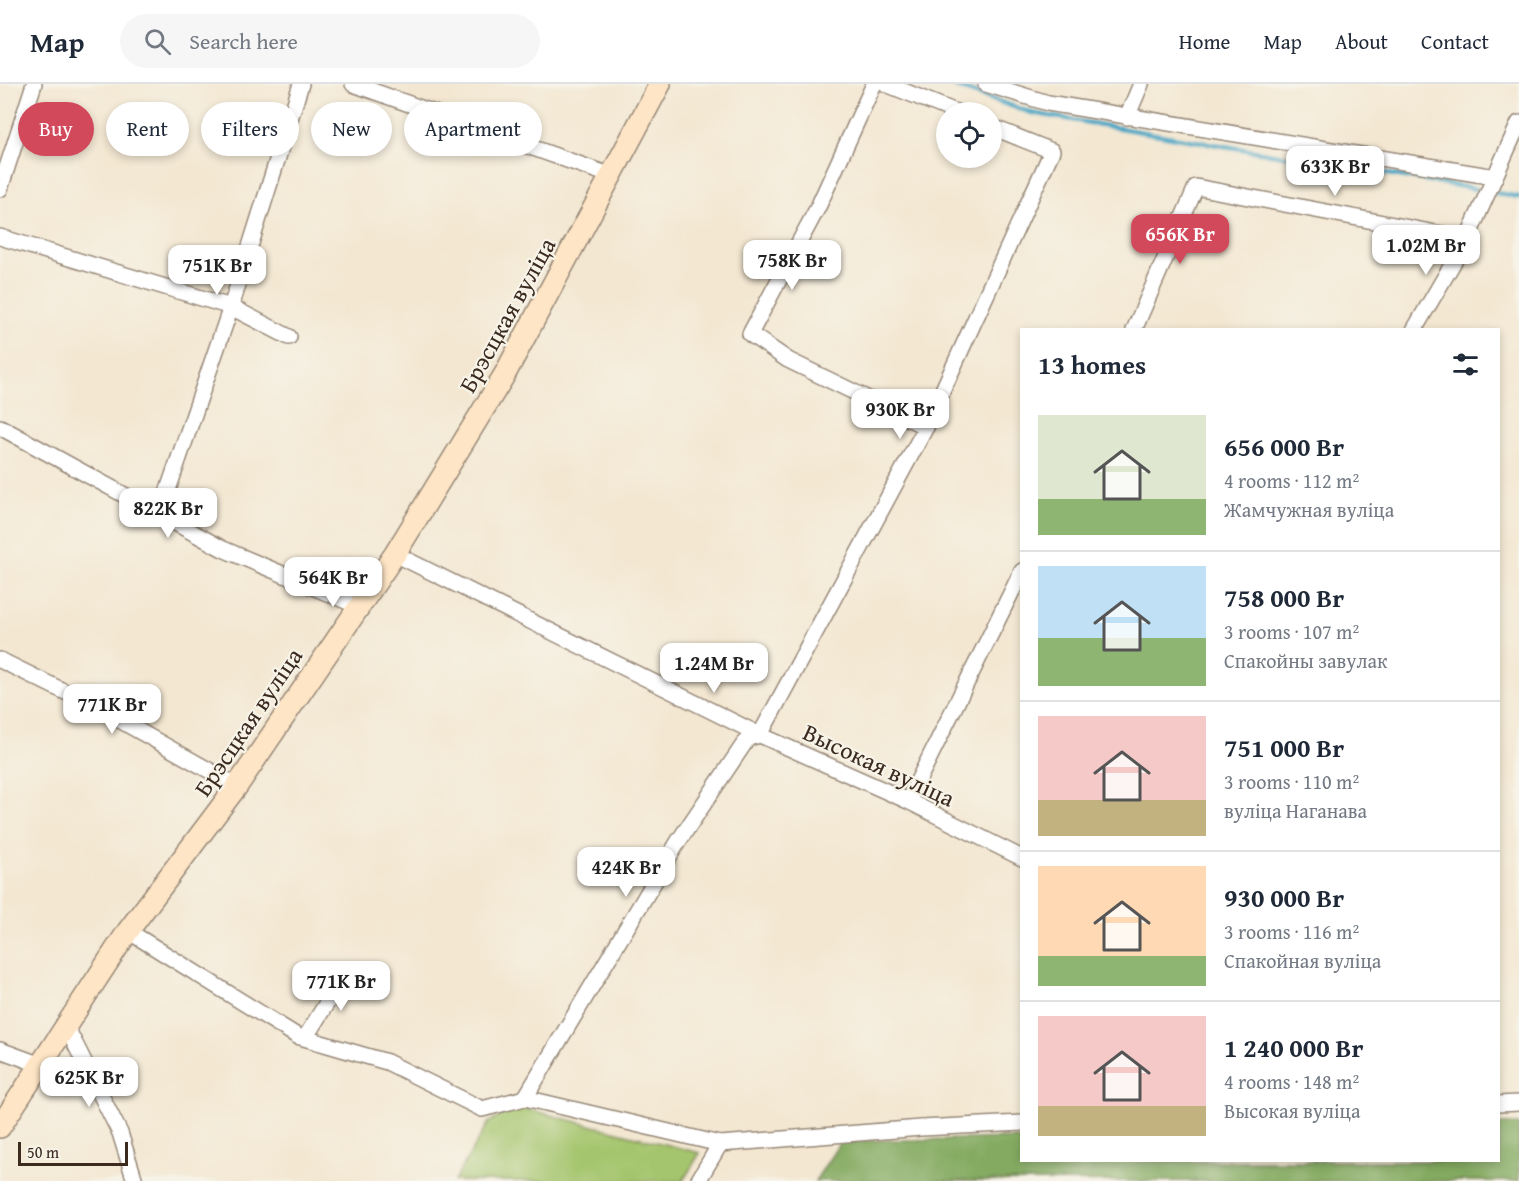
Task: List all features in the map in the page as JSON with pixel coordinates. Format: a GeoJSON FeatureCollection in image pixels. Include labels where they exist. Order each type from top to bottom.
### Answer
{"type":"FeatureCollection","features":[{"type":"Feature","properties":{"kind":"street"},"geometry":{"type":"LineString","coordinates":[[0,189],[34,84]]}},
{"type":"Feature","properties":{"kind":"street"},"geometry":{"type":"LineString","coordinates":[[159,516],[231,308],[301,84]]}},
{"type":"Feature","properties":{"kind":"street"},"geometry":{"type":"LineString","coordinates":[[353,84],[612,176]]}},
{"type":"Feature","properties":{"kind":"street","name":"Брэсцкая вуліца"},"geometry":{"type":"LineString","coordinates":[[0,1127],[128,931],[237,786],[395,554],[505,374],[660,84]]}},
{"type":"Feature","properties":{"kind":"street"},"geometry":{"type":"LineString","coordinates":[[874,84],[818,207],[750,334],[788,360],[926,427]]}},
{"type":"Feature","properties":{"kind":"street"},"geometry":{"type":"LineString","coordinates":[[886,84],[936,104]]}},
{"type":"Feature","properties":{"kind":"street"},"geometry":{"type":"LineString","coordinates":[[986,84],[1048,103],[1495,177]]}},
{"type":"Feature","properties":{"kind":"street"},"geometry":{"type":"LineString","coordinates":[[1127,117],[1141,84]]}},
{"type":"Feature","properties":{"kind":"street"},"geometry":{"type":"LineString","coordinates":[[1415,328],[1467,239],[1519,123]]}},
{"type":"Feature","properties":{"kind":"street"},"geometry":{"type":"LineString","coordinates":[[525,1098],[678,842],[748,738],[760,735],[926,427],[1052,151],[1002,131]]}},
{"type":"Feature","properties":{"kind":"street"},"geometry":{"type":"LineString","coordinates":[[1135,328],[1196,187],[1467,239]]}},
{"type":"Feature","properties":{"kind":"street"},"geometry":{"type":"LineString","coordinates":[[0,237],[231,308],[289,337]]}},
{"type":"Feature","properties":{"kind":"street"},"geometry":{"type":"LineString","coordinates":[[0,427],[223,549],[358,606]]}},
{"type":"Feature","properties":{"kind":"street","name":"Высокая вуліца"},"geometry":{"type":"LineString","coordinates":[[395,554],[760,735],[908,801],[1020,857]]}},
{"type":"Feature","properties":{"kind":"street"},"geometry":{"type":"LineString","coordinates":[[908,801],[1020,575]]}},
{"type":"Feature","properties":{"kind":"street"},"geometry":{"type":"LineString","coordinates":[[0,660],[98,708],[237,786]]}},
{"type":"Feature","properties":{"kind":"street"},"geometry":{"type":"LineString","coordinates":[[128,931],[297,1036],[387,1062],[482,1109],[525,1098],[720,1144],[921,1128],[1020,1123]]}},
{"type":"Feature","properties":{"kind":"street"},"geometry":{"type":"LineString","coordinates":[[305,1038],[333,993],[338,970]]}},
{"type":"Feature","properties":{"kind":"street"},"geometry":{"type":"LineString","coordinates":[[66,1026],[120,1133],[135,1181]]}},
{"type":"Feature","properties":{"kind":"street"},"geometry":{"type":"LineString","coordinates":[[0,1050],[41,1065]]}},
{"type":"Feature","properties":{"kind":"street"},"geometry":{"type":"LineString","coordinates":[[1500,1104],[1519,1103]]}},
{"type":"Feature","properties":{"kind":"street"},"geometry":{"type":"LineString","coordinates":[[698,1181],[720,1144]]}},
{"type":"Feature","properties":{"kind":"green space"},"geometry":{"type":"Polygon","coordinates":[[[519,1107],[700,1153],[683,1181],[454,1181],[489,1122],[519,1107]]]}},
{"type":"Feature","properties":{"kind":"green space"},"geometry":{"type":"Polygon","coordinates":[[[1500,1124],[1519,1124],[1519,1181],[815,1181],[841,1141],[1020,1138],[1020,1162],[1500,1162],[1500,1124]]]}},
{"type":"Feature","properties":{"kind":"waterway"},"geometry":{"type":"LineString","coordinates":[[948,84],[1032,113],[1476,189]]}},
{"type":"Feature","properties":{"kind":"waterway"},"geometry":{"type":"LineString","coordinates":[[1496,193],[1519,197]]}}]}
